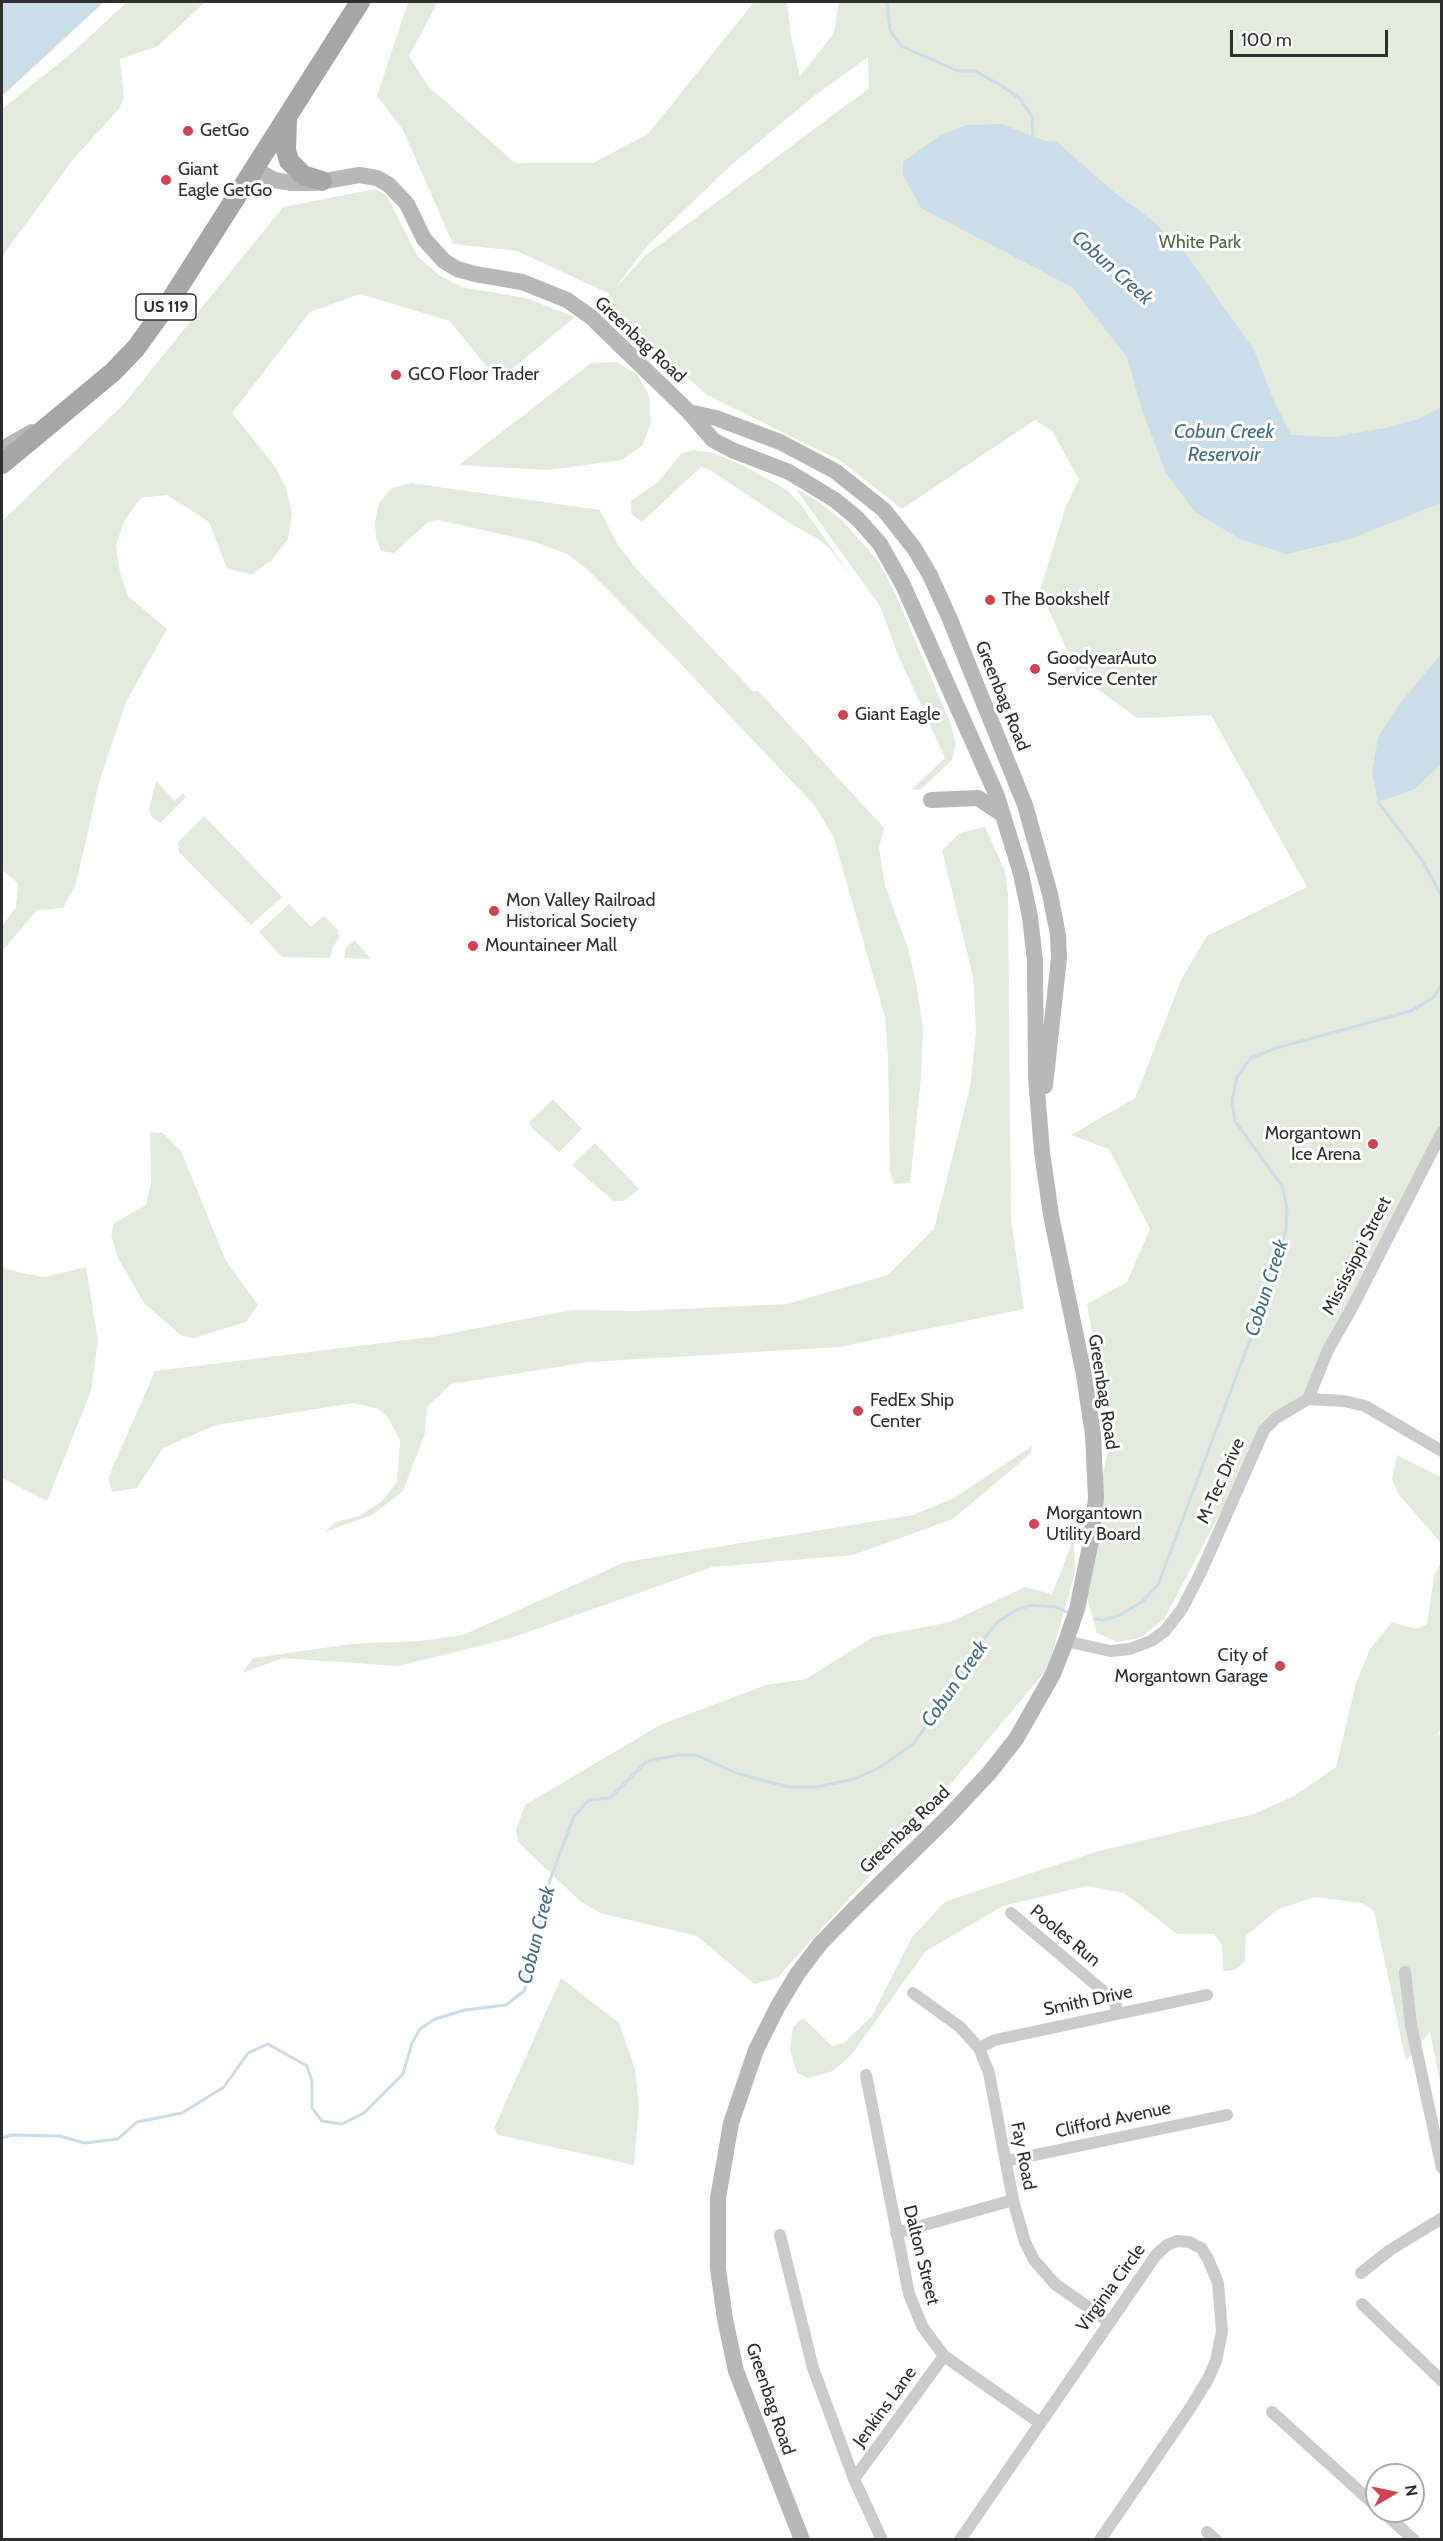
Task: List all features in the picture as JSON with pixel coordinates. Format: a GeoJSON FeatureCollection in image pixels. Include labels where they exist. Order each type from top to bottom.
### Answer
{"type":"FeatureCollection","features":[{"type":"Feature","properties":{"kind":"main road","name":"US 119"},"geometry":{"type":"LineString","coordinates":[[2,464],[51,421],[113,372],[136,348],[170,301],[360,2]]}},
{"type":"Feature","properties":{"kind":"main road"},"geometry":{"type":"LineString","coordinates":[[288,114],[285,139],[289,161],[303,175],[322,181]]}},
{"type":"Feature","properties":{"kind":"main road","name":"Greenbag Road"},"geometry":{"type":"LineString","coordinates":[[255,169],[274,180],[292,183],[359,175],[377,178],[389,185],[407,204],[424,239],[444,261],[475,274],[522,282],[567,300],[591,317],[689,412],[713,440],[732,450],[789,472],[835,500],[858,519],[880,544],[903,585],[1004,816],[1021,874],[1030,917],[1035,962],[1036,1077],[1041,1130],[1055,1237],[1086,1388],[1094,1461],[1096,1498],[1091,1541],[1079,1600],[1066,1641],[1037,1704],[1016,1739],[990,1772],[949,1816],[820,1944],[798,1973],[756,2050],[733,2114],[718,2198],[718,2270],[725,2319],[736,2371],[802,2540]]}},
{"type":"Feature","properties":{"kind":"main road","name":"Greenbag Road"},"geometry":{"type":"LineString","coordinates":[[689,412],[716,418],[780,442],[836,471],[884,510],[914,548],[930,575],[949,616],[1025,806],[1040,852],[1055,918],[1059,958],[1041,1130]]}},
{"type":"Feature","properties":{"kind":"main road"},"geometry":{"type":"LineString","coordinates":[[2,449],[51,421]]}},
{"type":"Feature","properties":{"kind":"main road"},"geometry":{"type":"LineString","coordinates":[[931,800],[978,798],[987,801],[1004,816]]}},
{"type":"Feature","properties":{"kind":"street","name":"Mississippi Street"},"geometry":{"type":"LineString","coordinates":[[1308,1399],[1328,1350],[1441,1135]]}},
{"type":"Feature","properties":{"kind":"street","name":"M-Tec Drive"},"geometry":{"type":"LineString","coordinates":[[1066,1641],[1110,1651],[1130,1650],[1152,1641],[1165,1631],[1182,1609],[1201,1572],[1264,1430],[1276,1418],[1308,1399]]}},
{"type":"Feature","properties":{"kind":"street"},"geometry":{"type":"LineString","coordinates":[[1308,1399],[1344,1401],[1365,1406],[1442,1451]]}},
{"type":"Feature","properties":{"kind":"street","name":"Pooles Run"},"geometry":{"type":"LineString","coordinates":[[1011,1913],[1115,2001],[1117,2013]]}},
{"type":"Feature","properties":{"kind":"street"},"geometry":{"type":"LineString","coordinates":[[1405,1972],[1411,2025],[1442,2168]]}},
{"type":"Feature","properties":{"kind":"street","name":"Fay Road"},"geometry":{"type":"LineString","coordinates":[[913,1993],[960,2026],[979,2048],[989,2073],[1013,2200],[1025,2242],[1042,2272],[1055,2284],[1108,2321]]}},
{"type":"Feature","properties":{"kind":"street","name":"Smith Drive"},"geometry":{"type":"LineString","coordinates":[[979,2048],[995,2040],[1207,1995]]}},
{"type":"Feature","properties":{"kind":"street","name":"Dalton Street"},"geometry":{"type":"LineString","coordinates":[[867,2075],[896,2234],[909,2294],[921,2326],[944,2356],[1040,2423]]}},
{"type":"Feature","properties":{"kind":"street","name":"Clifford Avenue"},"geometry":{"type":"LineString","coordinates":[[1006,2162],[1227,2115]]}},
{"type":"Feature","properties":{"kind":"street"},"geometry":{"type":"LineString","coordinates":[[896,2234],[1013,2200]]}},
{"type":"Feature","properties":{"kind":"street"},"geometry":{"type":"LineString","coordinates":[[1361,2273],[1390,2250],[1442,2218]]}},
{"type":"Feature","properties":{"kind":"street"},"geometry":{"type":"LineString","coordinates":[[780,2235],[813,2368],[854,2479],[882,2540]]}},
{"type":"Feature","properties":{"kind":"street","name":"Virginia Circle"},"geometry":{"type":"LineString","coordinates":[[960,2540],[1108,2321],[1156,2255],[1167,2245],[1177,2241],[1189,2242],[1201,2248],[1214,2270],[1222,2305],[1222,2331],[1216,2361],[1189,2410],[1100,2540]]}},
{"type":"Feature","properties":{"kind":"street"},"geometry":{"type":"LineString","coordinates":[[1362,2304],[1442,2381]]}},
{"type":"Feature","properties":{"kind":"street","name":"Jenkins Lane"},"geometry":{"type":"LineString","coordinates":[[854,2479],[944,2356]]}},
{"type":"Feature","properties":{"kind":"street"},"geometry":{"type":"LineString","coordinates":[[1272,2412],[1365,2496]]}},
{"type":"Feature","properties":{"kind":"street"},"geometry":{"type":"LineString","coordinates":[[1395,2523],[1414,2540]]}},
{"type":"Feature","properties":{"kind":"green space"},"geometry":{"type":"Polygon","coordinates":[[[127,2],[205,2],[158,46],[120,59],[124,97],[119,109],[74,158],[2,257],[2,109],[73,52],[127,2]]]}},
{"type":"Feature","properties":{"kind":"green space","name":"White Park"},"geometry":{"type":"Polygon","coordinates":[[[408,2],[438,2],[409,56],[428,86],[515,163],[593,163],[648,134],[754,2],[787,2],[791,37],[800,76],[834,33],[839,2],[1441,2],[1441,1137],[1308,1399],[1276,1418],[1256,1446],[1164,1619],[1140,1638],[1117,1642],[1097,1633],[1083,1584],[1109,1443],[1115,1423],[1097,1363],[1087,1304],[1127,1282],[1150,1229],[1109,1149],[1071,1135],[1135,1098],[1182,978],[1207,936],[1307,887],[1211,715],[1137,718],[1078,675],[1040,590],[1066,506],[1079,479],[1052,431],[1035,420],[902,509],[841,461],[707,395],[602,303],[610,294],[517,251],[453,244],[403,130],[377,96],[408,2]],[[868,57],[814,96],[728,168],[647,246],[616,287],[646,255],[869,88],[868,57]]]}},
{"type":"Feature","properties":{"kind":"green space"},"geometry":{"type":"Polygon","coordinates":[[[376,189],[387,196],[418,257],[439,275],[461,287],[526,298],[575,317],[498,381],[450,321],[360,294],[310,312],[232,413],[274,465],[286,488],[292,514],[288,539],[272,560],[251,575],[227,568],[209,522],[167,495],[141,498],[124,521],[116,546],[120,572],[128,596],[167,629],[126,702],[100,779],[76,884],[63,908],[37,910],[4,949],[2,958],[2,926],[16,907],[18,883],[2,870],[2,521],[123,405],[283,207],[376,189]]]}},
{"type":"Feature","properties":{"kind":"green space"},"geometry":{"type":"Polygon","coordinates":[[[616,362],[637,374],[649,395],[651,422],[643,445],[622,460],[548,470],[459,465],[591,363],[616,362]]]}},
{"type":"Feature","properties":{"kind":"green space"},"geometry":{"type":"Polygon","coordinates":[[[693,450],[713,453],[746,467],[787,490],[802,506],[850,574],[829,548],[818,539],[791,524],[710,470],[701,467],[642,522],[636,518],[631,513],[631,501],[658,482],[681,454],[693,450]]]}},
{"type":"Feature","properties":{"kind":"green space"},"geometry":{"type":"Polygon","coordinates":[[[411,483],[600,510],[618,545],[640,573],[754,692],[757,690],[760,693],[884,828],[879,847],[885,885],[908,948],[923,1029],[921,1077],[910,1183],[894,1184],[890,1173],[885,1017],[834,838],[815,806],[678,661],[587,569],[567,554],[535,542],[438,520],[428,522],[394,553],[381,551],[376,537],[375,522],[379,503],[392,488],[411,483]]]}},
{"type":"Feature","properties":{"kind":"green space"},"geometry":{"type":"Polygon","coordinates":[[[795,488],[842,520],[878,561],[895,593],[951,724],[956,744],[952,760],[920,790],[912,789],[945,758],[898,655],[880,606],[795,488]]]}},
{"type":"Feature","properties":{"kind":"green space"},"geometry":{"type":"Polygon","coordinates":[[[156,781],[175,801],[183,793],[186,797],[160,823],[152,817],[149,809],[156,781]]]}},
{"type":"Feature","properties":{"kind":"green space"},"geometry":{"type":"Polygon","coordinates":[[[204,816],[282,897],[251,925],[179,852],[178,842],[204,816]]]}},
{"type":"Feature","properties":{"kind":"green space"},"geometry":{"type":"Polygon","coordinates":[[[985,827],[1005,871],[1008,894],[1011,1220],[1024,1309],[839,1347],[589,1362],[451,1384],[427,1407],[425,1433],[403,1491],[372,1515],[325,1532],[335,1522],[359,1516],[381,1502],[397,1482],[400,1441],[389,1419],[379,1409],[354,1403],[216,1425],[163,1448],[137,1488],[112,1492],[108,1478],[155,1371],[431,1337],[572,1310],[637,1311],[787,1304],[888,1275],[934,1229],[970,1088],[976,1031],[973,977],[942,850],[960,833],[985,827]]]}},
{"type":"Feature","properties":{"kind":"green space"},"geometry":{"type":"Polygon","coordinates":[[[289,904],[311,927],[324,916],[339,931],[337,933],[340,936],[333,947],[330,958],[282,957],[259,932],[289,904]]]}},
{"type":"Feature","properties":{"kind":"green space"},"geometry":{"type":"Polygon","coordinates":[[[354,940],[371,959],[344,958],[346,948],[354,940]]]}},
{"type":"Feature","properties":{"kind":"green space"},"geometry":{"type":"Polygon","coordinates":[[[553,1099],[582,1129],[559,1152],[531,1127],[529,1122],[553,1099]]]}},
{"type":"Feature","properties":{"kind":"green space"},"geometry":{"type":"Polygon","coordinates":[[[150,1132],[163,1133],[181,1151],[226,1261],[258,1305],[246,1322],[194,1338],[182,1336],[144,1303],[118,1258],[111,1235],[114,1223],[146,1205],[151,1182],[150,1132]]]}},
{"type":"Feature","properties":{"kind":"green space"},"geometry":{"type":"Polygon","coordinates":[[[595,1143],[639,1189],[624,1201],[613,1201],[572,1165],[595,1143]]]}},
{"type":"Feature","properties":{"kind":"green space"},"geometry":{"type":"Polygon","coordinates":[[[2,1267],[45,1277],[86,1267],[98,1341],[91,1391],[47,1501],[2,1478],[2,1267]]]}},
{"type":"Feature","properties":{"kind":"green space"},"geometry":{"type":"Polygon","coordinates":[[[1032,1446],[1031,1453],[953,1519],[853,1555],[712,1567],[508,1639],[398,1666],[283,1658],[242,1673],[253,1658],[351,1644],[420,1641],[463,1635],[625,1562],[913,1515],[954,1498],[1032,1446]]]}},
{"type":"Feature","properties":{"kind":"green space"},"geometry":{"type":"Polygon","coordinates":[[[1397,1455],[1441,1477],[1441,1543],[1399,1495],[1392,1479],[1397,1455]]]}},
{"type":"Feature","properties":{"kind":"green space"},"geometry":{"type":"Polygon","coordinates":[[[1074,1538],[1075,1572],[1048,1668],[917,1824],[777,1978],[754,1984],[697,1936],[600,1913],[580,1901],[518,1842],[516,1830],[525,1805],[660,1725],[766,1685],[806,1679],[873,1637],[950,1622],[1025,1587],[1052,1594],[1074,1538]]]}},
{"type":"Feature","properties":{"kind":"green space"},"geometry":{"type":"Polygon","coordinates":[[[1441,1561],[1442,1729],[1437,1733],[1442,1738],[1441,2088],[1430,2032],[1406,2061],[1374,1911],[1362,1903],[1314,1897],[1277,1910],[1246,1936],[1245,1961],[1235,1970],[1223,1971],[1222,1945],[1214,1934],[1177,1934],[1124,1893],[1087,1886],[1003,1906],[926,1951],[852,2054],[833,2071],[808,2078],[797,2073],[790,2050],[793,2027],[803,2018],[832,2046],[844,2043],[872,2016],[912,1937],[946,1901],[1099,1851],[1254,1814],[1294,1796],[1336,1767],[1356,1683],[1370,1649],[1392,1622],[1416,1629],[1427,1624],[1434,1577],[1441,1561]]]}},
{"type":"Feature","properties":{"kind":"green space"},"geometry":{"type":"Polygon","coordinates":[[[561,1978],[619,2023],[635,2069],[639,2107],[634,2165],[498,2135],[494,2128],[561,1978]]]}},
{"type":"Feature","properties":{"kind":"water"},"geometry":{"type":"Polygon","coordinates":[[[2,2],[104,2],[2,96],[2,2]]]}},
{"type":"Feature","properties":{"kind":"water","name":"Cobun Creek Reservoir"},"geometry":{"type":"Polygon","coordinates":[[[1002,124],[1045,141],[1057,142],[1114,192],[1153,221],[1186,254],[1254,350],[1274,401],[1291,435],[1333,437],[1386,428],[1418,419],[1441,407],[1441,503],[1350,539],[1286,554],[1240,539],[1195,512],[1166,473],[1143,413],[1127,357],[1072,287],[921,208],[903,175],[903,162],[941,135],[967,125],[1002,124]]]}},
{"type":"Feature","properties":{"kind":"water"},"geometry":{"type":"Polygon","coordinates":[[[1441,654],[1441,764],[1415,789],[1378,802],[1372,773],[1378,737],[1398,706],[1441,654]]]}},
{"type":"Feature","properties":{"kind":"waterway","name":"Cobun Creek"},"geometry":{"type":"LineString","coordinates":[[887,2],[890,30],[901,46],[958,71],[975,71],[1002,86],[1020,99],[1032,116],[1033,139]]}},
{"type":"Feature","properties":{"kind":"waterway","name":"Cobun Creek"},"geometry":{"type":"LineString","coordinates":[[1380,798],[1378,802],[1422,860],[1442,897]]}},
{"type":"Feature","properties":{"kind":"waterway","name":"Cobun Creek"},"geometry":{"type":"LineString","coordinates":[[1095,1619],[1103,1620],[1118,1616],[1143,1601],[1158,1585],[1275,1273],[1286,1229],[1287,1208],[1282,1186],[1235,1121],[1232,1101],[1237,1077],[1251,1058],[1273,1049],[1411,1011],[1434,997],[1442,983]]}},
{"type":"Feature","properties":{"kind":"waterway","name":"Cobun Creek"},"geometry":{"type":"LineString","coordinates":[[2,2138],[11,2135],[59,2136],[85,2143],[118,2139],[137,2122],[182,2113],[224,2087],[248,2053],[268,2044],[307,2066],[312,2081],[312,2108],[322,2121],[342,2124],[364,2113],[403,2074],[412,2043],[420,2029],[435,2019],[465,2010],[506,2005],[524,1991],[532,1971],[544,1896],[574,1816],[589,1800],[610,1798],[647,1761],[679,1755],[696,1755],[739,1774],[788,1787],[817,1787],[854,1779],[879,1768],[913,1744],[955,1686],[984,1638],[999,1621],[1016,1610],[1032,1605],[1056,1607],[1067,1612]]}},
{"type":"Feature","properties":{"kind":"place","name":"GetGo"},"geometry":{"type":"Point","coordinates":[188,131]}},
{"type":"Feature","properties":{"kind":"place","name":"Giant Eagle GetGo"},"geometry":{"type":"Point","coordinates":[166,180]}},
{"type":"Feature","properties":{"kind":"place","name":"GCO Floor Trader"},"geometry":{"type":"Point","coordinates":[396,375]}},
{"type":"Feature","properties":{"kind":"place","name":"The Bookshelf"},"geometry":{"type":"Point","coordinates":[990,600]}},
{"type":"Feature","properties":{"kind":"place","name":"GoodyearAuto Service Center"},"geometry":{"type":"Point","coordinates":[1035,669]}},
{"type":"Feature","properties":{"kind":"place","name":"Giant Eagle"},"geometry":{"type":"Point","coordinates":[843,715]}},
{"type":"Feature","properties":{"kind":"place","name":"Mon Valley Railroad Historical Society"},"geometry":{"type":"Point","coordinates":[494,911]}},
{"type":"Feature","properties":{"kind":"place","name":"Mountaineer Mall"},"geometry":{"type":"Point","coordinates":[473,946]}},
{"type":"Feature","properties":{"kind":"place","name":"Morgantown Ice Arena"},"geometry":{"type":"Point","coordinates":[1373,1144]}},
{"type":"Feature","properties":{"kind":"place","name":"FedEx Ship Center"},"geometry":{"type":"Point","coordinates":[858,1411]}},
{"type":"Feature","properties":{"kind":"place","name":"Morgantown Utility Board"},"geometry":{"type":"Point","coordinates":[1034,1524]}},
{"type":"Feature","properties":{"kind":"place","name":"City of Morgantown Garage"},"geometry":{"type":"Point","coordinates":[1280,1666]}}]}
